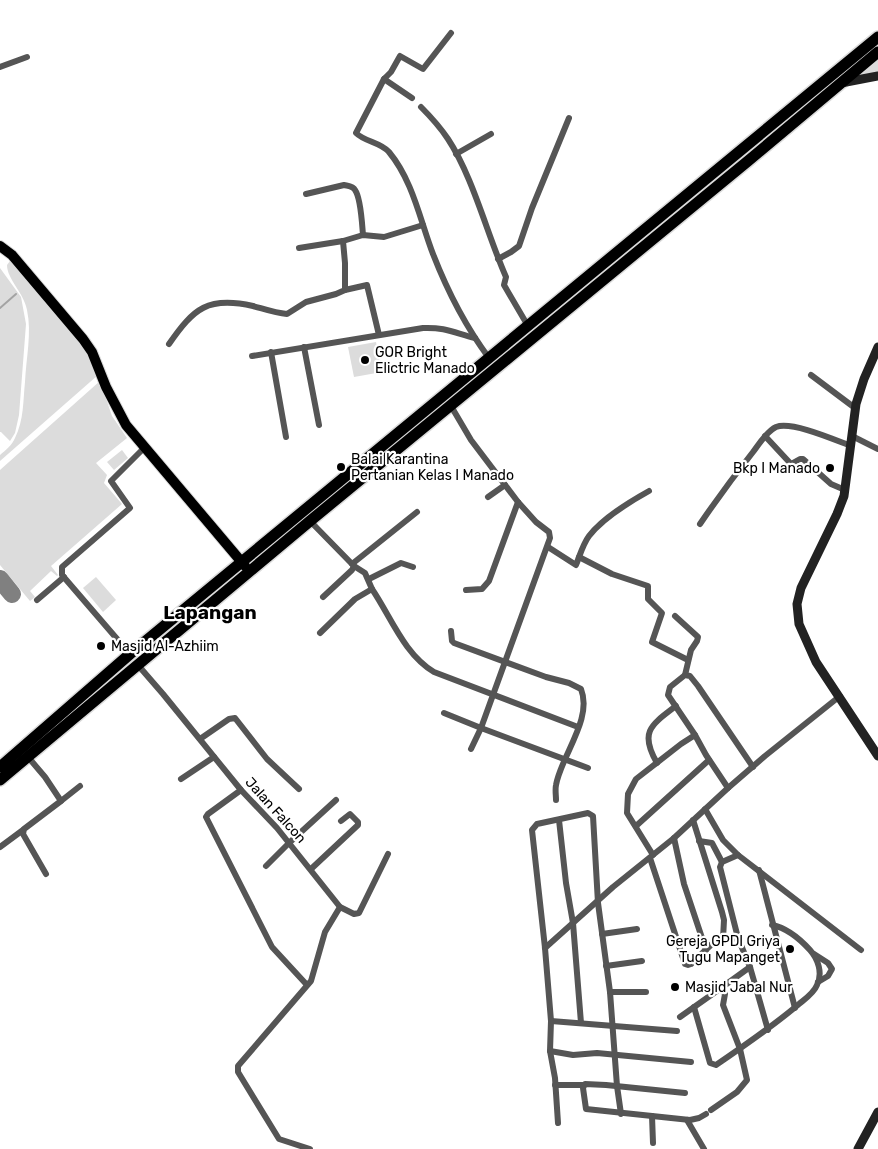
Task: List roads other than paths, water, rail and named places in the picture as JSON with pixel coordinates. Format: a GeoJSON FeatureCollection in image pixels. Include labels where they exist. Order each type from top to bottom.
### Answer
{"type":"FeatureCollection","features":[{"type":"Feature","properties":{"kind":"highway"},"geometry":{"type":"LineString","coordinates":[[0,767],[130,654],[242,562],[451,406],[554,312],[878,37]]}},
{"type":"Feature","properties":{"kind":"highway"},"geometry":{"type":"LineString","coordinates":[[0,780],[310,521],[354,478],[489,358],[528,326],[554,312],[748,161],[878,52]]}},
{"type":"Feature","properties":{"kind":"main road"},"geometry":{"type":"LineString","coordinates":[[840,83],[878,76]]}},
{"type":"Feature","properties":{"kind":"main road"},"geometry":{"type":"LineString","coordinates":[[0,246],[12,255],[88,345],[118,412],[126,425],[250,572]]}},
{"type":"Feature","properties":{"kind":"main road"},"geometry":{"type":"LineString","coordinates":[[878,347],[864,378],[855,408],[845,490],[841,507],[801,588],[797,604],[799,624],[816,662],[878,756]]}},
{"type":"Feature","properties":{"kind":"main road"},"geometry":{"type":"LineString","coordinates":[[858,1149],[877,1115]]}},
{"type":"Feature","properties":{"kind":"street"},"geometry":{"type":"LineString","coordinates":[[451,33],[423,69],[400,56],[391,72],[384,78],[356,133],[384,147],[390,154],[412,193],[445,282],[475,338],[489,358]]}},
{"type":"Feature","properties":{"kind":"street"},"geometry":{"type":"LineString","coordinates":[[0,67],[27,57]]}},
{"type":"Feature","properties":{"kind":"street"},"geometry":{"type":"LineString","coordinates":[[384,78],[412,98]]}},
{"type":"Feature","properties":{"kind":"street"},"geometry":{"type":"LineString","coordinates":[[421,106],[448,140],[456,154],[469,182],[506,278],[504,285],[528,326]]}},
{"type":"Feature","properties":{"kind":"street"},"geometry":{"type":"LineString","coordinates":[[498,260],[518,246],[569,118]]}},
{"type":"Feature","properties":{"kind":"street"},"geometry":{"type":"LineString","coordinates":[[456,154],[491,134]]}},
{"type":"Feature","properties":{"kind":"street"},"geometry":{"type":"LineString","coordinates":[[306,194],[344,185],[350,186],[355,190],[358,198],[363,235]]}},
{"type":"Feature","properties":{"kind":"street"},"geometry":{"type":"LineString","coordinates":[[299,248],[343,241],[363,235],[384,237],[423,225]]}},
{"type":"Feature","properties":{"kind":"street"},"geometry":{"type":"LineString","coordinates":[[343,241],[345,290]]}},
{"type":"Feature","properties":{"kind":"street"},"geometry":{"type":"LineString","coordinates":[[169,344],[189,317],[200,309],[212,304],[222,302],[235,303],[287,314],[306,302],[366,285],[379,335]]}},
{"type":"Feature","properties":{"kind":"street"},"geometry":{"type":"LineString","coordinates":[[252,356],[417,329],[439,328],[475,338]]}},
{"type":"Feature","properties":{"kind":"street"},"geometry":{"type":"LineString","coordinates":[[304,347],[319,425]]}},
{"type":"Feature","properties":{"kind":"street"},"geometry":{"type":"LineString","coordinates":[[271,352],[286,437]]}},
{"type":"Feature","properties":{"kind":"street"},"geometry":{"type":"LineString","coordinates":[[811,375],[855,408]]}},
{"type":"Feature","properties":{"kind":"street"},"geometry":{"type":"LineString","coordinates":[[451,406],[472,440],[505,485],[529,516],[549,532],[550,538],[548,548],[493,696],[471,750]]}},
{"type":"Feature","properties":{"kind":"street"},"geometry":{"type":"LineString","coordinates":[[700,524],[734,475],[766,436],[776,427],[787,426],[810,431],[851,446]]}},
{"type":"Feature","properties":{"kind":"street"},"geometry":{"type":"LineString","coordinates":[[766,436],[791,464],[803,459],[831,484],[845,490]]}},
{"type":"Feature","properties":{"kind":"street"},"geometry":{"type":"LineString","coordinates":[[852,436],[878,449]]}},
{"type":"Feature","properties":{"kind":"street"},"geometry":{"type":"LineString","coordinates":[[130,654],[64,578],[62,568],[130,508],[111,481],[145,448]]}},
{"type":"Feature","properties":{"kind":"street"},"geometry":{"type":"LineString","coordinates":[[488,497],[505,485]]}},
{"type":"Feature","properties":{"kind":"street"},"geometry":{"type":"LineString","coordinates":[[548,548],[576,565],[587,541],[595,530],[623,507],[650,491]]}},
{"type":"Feature","properties":{"kind":"street"},"geometry":{"type":"LineString","coordinates":[[466,590],[482,588],[489,581],[518,502]]}},
{"type":"Feature","properties":{"kind":"street"},"geometry":{"type":"LineString","coordinates":[[323,597],[352,570],[353,565],[416,512]]}},
{"type":"Feature","properties":{"kind":"street"},"geometry":{"type":"LineString","coordinates":[[310,521],[353,565],[362,569],[404,642],[426,668],[493,696],[578,727]]}},
{"type":"Feature","properties":{"kind":"street"},"geometry":{"type":"LineString","coordinates":[[580,557],[612,574],[648,586],[648,599],[662,613],[652,642],[688,660]]}},
{"type":"Feature","properties":{"kind":"street"},"geometry":{"type":"LineString","coordinates":[[369,579],[402,563],[413,567]]}},
{"type":"Feature","properties":{"kind":"street"},"geometry":{"type":"LineString","coordinates":[[37,600],[64,578]]}},
{"type":"Feature","properties":{"kind":"street"},"geometry":{"type":"LineString","coordinates":[[320,632],[355,599],[372,589]]}},
{"type":"Feature","properties":{"kind":"street"},"geometry":{"type":"LineString","coordinates":[[675,616],[698,637],[691,650],[685,675],[670,687],[668,695],[728,788]]}},
{"type":"Feature","properties":{"kind":"street"},"geometry":{"type":"LineString","coordinates":[[451,630],[454,643],[569,683],[581,689],[584,696],[584,704],[578,727],[556,782],[556,800]]}},
{"type":"Feature","properties":{"kind":"street","name":"Jalan Falcon"},"geometry":{"type":"LineString","coordinates":[[137,664],[241,790],[311,869],[340,907]]}},
{"type":"Feature","properties":{"kind":"street"},"geometry":{"type":"LineString","coordinates":[[685,675],[690,676],[698,686],[753,767]]}},
{"type":"Feature","properties":{"kind":"street"},"geometry":{"type":"LineString","coordinates":[[545,948],[598,900],[674,838],[728,788],[840,696]]}},
{"type":"Feature","properties":{"kind":"street"},"geometry":{"type":"LineString","coordinates":[[657,763],[649,749],[648,737],[658,720],[676,706]]}},
{"type":"Feature","properties":{"kind":"street"},"geometry":{"type":"LineString","coordinates":[[444,713],[588,768]]}},
{"type":"Feature","properties":{"kind":"street"},"geometry":{"type":"LineString","coordinates":[[200,739],[229,719],[235,718],[267,759],[299,790]]}},
{"type":"Feature","properties":{"kind":"street"},"geometry":{"type":"LineString","coordinates":[[695,735],[636,779],[628,794],[627,813],[652,856],[685,964],[691,964],[715,941],[738,938]]}},
{"type":"Feature","properties":{"kind":"street"},"geometry":{"type":"LineString","coordinates":[[28,757],[62,801]]}},
{"type":"Feature","properties":{"kind":"street"},"geometry":{"type":"LineString","coordinates":[[181,779],[214,757]]}},
{"type":"Feature","properties":{"kind":"street"},"geometry":{"type":"LineString","coordinates":[[636,826],[709,760]]}},
{"type":"Feature","properties":{"kind":"street"},"geometry":{"type":"LineString","coordinates":[[0,846],[80,786]]}},
{"type":"Feature","properties":{"kind":"street"},"geometry":{"type":"LineString","coordinates":[[241,790],[206,817],[272,947],[307,985]]}},
{"type":"Feature","properties":{"kind":"street"},"geometry":{"type":"LineString","coordinates":[[266,866],[336,800]]}},
{"type":"Feature","properties":{"kind":"street"},"geometry":{"type":"LineString","coordinates":[[705,809],[723,840],[738,855],[861,950]]}},
{"type":"Feature","properties":{"kind":"street"},"geometry":{"type":"LineString","coordinates":[[558,1123],[550,1051],[551,1021],[545,948],[532,830],[537,824],[588,813],[593,816],[598,900],[610,992],[621,1114]]}},
{"type":"Feature","properties":{"kind":"street"},"geometry":{"type":"LineString","coordinates":[[311,869],[358,825],[358,822],[350,814],[341,821]]}},
{"type":"Feature","properties":{"kind":"street"},"geometry":{"type":"LineString","coordinates":[[559,820],[566,883],[573,922],[582,1023]]}},
{"type":"Feature","properties":{"kind":"street"},"geometry":{"type":"LineString","coordinates":[[693,820],[722,912],[724,920],[723,939]]}},
{"type":"Feature","properties":{"kind":"street"},"geometry":{"type":"LineString","coordinates":[[24,829],[23,834],[46,874]]}},
{"type":"Feature","properties":{"kind":"street"},"geometry":{"type":"LineString","coordinates":[[674,838],[684,884],[706,950]]}},
{"type":"Feature","properties":{"kind":"street"},"geometry":{"type":"LineString","coordinates":[[700,841],[712,843],[723,840]]}},
{"type":"Feature","properties":{"kind":"street"},"geometry":{"type":"LineString","coordinates":[[712,843],[722,862],[720,867],[738,938],[750,967],[768,1030]]}},
{"type":"Feature","properties":{"kind":"street"},"geometry":{"type":"LineString","coordinates":[[310,1149],[279,1139],[241,1077],[238,1066],[307,985],[314,973],[325,932],[340,907],[354,914],[359,913],[388,854]]}},
{"type":"Feature","properties":{"kind":"street"},"geometry":{"type":"LineString","coordinates":[[722,862],[738,855]]}},
{"type":"Feature","properties":{"kind":"street"},"geometry":{"type":"LineString","coordinates":[[759,870],[795,1008]]}},
{"type":"Feature","properties":{"kind":"street"},"geometry":{"type":"LineString","coordinates":[[772,925],[787,931],[800,940],[814,954],[828,963],[832,969],[828,976],[818,982]]}},
{"type":"Feature","properties":{"kind":"street"},"geometry":{"type":"LineString","coordinates":[[602,934],[637,929]]}},
{"type":"Feature","properties":{"kind":"street"},"geometry":{"type":"LineString","coordinates":[[694,1007],[710,1063],[716,1065],[768,1030],[811,994],[818,982],[819,968],[814,954]]}},
{"type":"Feature","properties":{"kind":"street"},"geometry":{"type":"LineString","coordinates":[[606,966],[642,961]]}},
{"type":"Feature","properties":{"kind":"street"},"geometry":{"type":"LineString","coordinates":[[680,1017],[750,967]]}},
{"type":"Feature","properties":{"kind":"street"},"geometry":{"type":"LineString","coordinates":[[584,1085],[586,1109],[687,1120],[694,1120],[737,1092],[747,1080],[740,1049],[724,1008],[725,994],[721,988]]}},
{"type":"Feature","properties":{"kind":"street"},"geometry":{"type":"LineString","coordinates":[[610,992],[646,992]]}},
{"type":"Feature","properties":{"kind":"street"},"geometry":{"type":"LineString","coordinates":[[551,1021],[677,1031]]}},
{"type":"Feature","properties":{"kind":"street"},"geometry":{"type":"LineString","coordinates":[[550,1051],[573,1055],[615,1054],[691,1062]]}},
{"type":"Feature","properties":{"kind":"street"},"geometry":{"type":"LineString","coordinates":[[555,1085],[617,1086],[685,1092]]}},
{"type":"Feature","properties":{"kind":"street"},"geometry":{"type":"LineString","coordinates":[[652,1116],[653,1143]]}},
{"type":"Feature","properties":{"kind":"street"},"geometry":{"type":"LineString","coordinates":[[687,1120],[704,1149]]}},
{"type":"Feature","properties":{"kind":"waterway"},"geometry":{"type":"LineString","coordinates":[[0,308],[16,294]]}},
{"type":"Feature","properties":{"kind":"place","name":"GOR Bright Elictric Manado"},"geometry":{"type":"Point","coordinates":[365,360]}},
{"type":"Feature","properties":{"kind":"place","name":"Balai Karantina Pertanian Kelas I Manado"},"geometry":{"type":"Point","coordinates":[341,467]}},
{"type":"Feature","properties":{"kind":"place","name":"Bkp I Manado"},"geometry":{"type":"Point","coordinates":[830,468]}},
{"type":"Feature","properties":{"kind":"place","name":"Masjid Al-Azhiim"},"geometry":{"type":"Point","coordinates":[101,646]}},
{"type":"Feature","properties":{"kind":"place","name":"Gereja GPDI Griya Tugu Mapanget"},"geometry":{"type":"Point","coordinates":[790,949]}},
{"type":"Feature","properties":{"kind":"place","name":"Masjid Jabal Nur"},"geometry":{"type":"Point","coordinates":[675,987]}},
{"type":"Feature","properties":{"kind":"district","name":"Lapangan"},"geometry":{"type":"Point","coordinates":[210,612]}}]}
